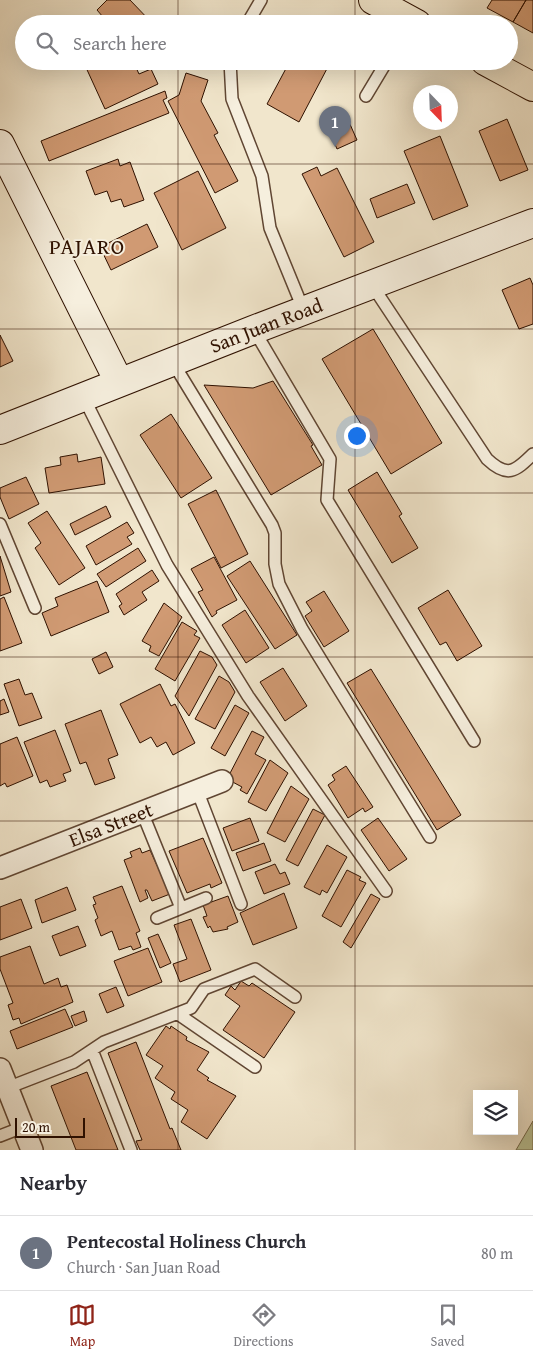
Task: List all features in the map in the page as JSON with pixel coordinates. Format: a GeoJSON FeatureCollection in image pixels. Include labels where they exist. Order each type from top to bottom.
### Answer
{"type":"FeatureCollection","features":[{"type":"Feature","properties":{"kind":"main road"},"geometry":{"type":"LineString","coordinates":[[373,0],[400,15]]}},
{"type":"Feature","properties":{"kind":"main road"},"geometry":{"type":"LineString","coordinates":[[502,70],[533,87]]}},
{"type":"Feature","properties":{"kind":"main road"},"geometry":{"type":"LineString","coordinates":[[3,155],[119,382]]}},
{"type":"Feature","properties":{"kind":"main road","name":"San Juan Road"},"geometry":{"type":"LineString","coordinates":[[0,430],[119,382],[533,223]]}},
{"type":"Feature","properties":{"kind":"street","name":"Elsa Street"},"geometry":{"type":"LineString","coordinates":[[0,868],[222,780]]}},
{"type":"Feature","properties":{"kind":"street"},"geometry":{"type":"LineString","coordinates":[[4,1079],[32,1150]]}},
{"type":"Feature","properties":{"kind":"lane"},"geometry":{"type":"LineString","coordinates":[[252,15],[261,0]]}},
{"type":"Feature","properties":{"kind":"lane"},"geometry":{"type":"LineString","coordinates":[[230,70],[232,100],[262,176],[270,228],[304,311]]}},
{"type":"Feature","properties":{"kind":"lane"},"geometry":{"type":"LineString","coordinates":[[366,96],[382,70]]}},
{"type":"Feature","properties":{"kind":"lane"},"geometry":{"type":"LineString","coordinates":[[372,285],[486,459],[497,469],[508,472],[521,466],[533,454]]}},
{"type":"Feature","properties":{"kind":"lane"},"geometry":{"type":"LineString","coordinates":[[254,330],[330,459],[327,500],[474,741]]}},
{"type":"Feature","properties":{"kind":"lane"},"geometry":{"type":"LineString","coordinates":[[172,362],[268,518],[275,533],[276,575],[302,629],[430,838]]}},
{"type":"Feature","properties":{"kind":"lane"},"geometry":{"type":"LineString","coordinates":[[84,396],[168,565],[248,696],[386,891]]}},
{"type":"Feature","properties":{"kind":"lane"},"geometry":{"type":"LineString","coordinates":[[0,524],[34,608]]}},
{"type":"Feature","properties":{"kind":"lane"},"geometry":{"type":"LineString","coordinates":[[197,790],[241,904]]}},
{"type":"Feature","properties":{"kind":"lane"},"geometry":{"type":"LineString","coordinates":[[142,812],[181,908]]}},
{"type":"Feature","properties":{"kind":"lane"},"geometry":{"type":"LineString","coordinates":[[156,918],[206,898]]}},
{"type":"Feature","properties":{"kind":"lane"},"geometry":{"type":"LineString","coordinates":[[4,1079],[74,1062],[104,1042],[191,1008],[204,989],[255,969],[295,997]]}},
{"type":"Feature","properties":{"kind":"lane"},"geometry":{"type":"LineString","coordinates":[[178,1014],[255,1067]]}},
{"type":"Feature","properties":{"kind":"lane"},"geometry":{"type":"LineString","coordinates":[[92,1050],[132,1150]]}},
{"type":"Feature","properties":{"kind":"lane"},"geometry":{"type":"LineString","coordinates":[[0,1136],[23,1127]]}},
{"type":"Feature","properties":{"kind":"green space"},"geometry":{"type":"Polygon","coordinates":[[[533,1121],[533,1150],[516,1150],[533,1121]]]}},
{"type":"Feature","properties":{"kind":"building"},"geometry":{"type":"Polygon","coordinates":[[[107,0],[130,0],[144,15],[101,15],[97,10],[107,0]]]}},
{"type":"Feature","properties":{"kind":"building"},"geometry":{"type":"Polygon","coordinates":[[[492,0],[526,0],[517,15],[500,15],[487,8],[492,0]]]}},
{"type":"Feature","properties":{"kind":"building"},"geometry":{"type":"Polygon","coordinates":[[[526,0],[533,0],[533,33],[518,25],[517,15],[526,0]]]}},
{"type":"Feature","properties":{"kind":"building"},"geometry":{"type":"Polygon","coordinates":[[[87,70],[137,70],[139,74],[151,70],[158,84],[105,109],[87,70]]]}},
{"type":"Feature","properties":{"kind":"building"},"geometry":{"type":"Polygon","coordinates":[[[285,70],[326,70],[299,122],[267,104],[285,70]]]}},
{"type":"Feature","properties":{"kind":"building"},"geometry":{"type":"Polygon","coordinates":[[[186,73],[208,80],[201,101],[218,133],[214,135],[238,181],[215,193],[168,101],[179,95],[186,73]]]}},
{"type":"Feature","properties":{"kind":"building"},"geometry":{"type":"Polygon","coordinates":[[[165,91],[167,98],[163,100],[169,113],[49,161],[41,141],[165,91]]]}},
{"type":"Feature","properties":{"kind":"building"},"geometry":{"type":"Polygon","coordinates":[[[507,119],[528,170],[500,181],[479,131],[507,119]]]}},
{"type":"Feature","properties":{"kind":"building"},"geometry":{"type":"Polygon","coordinates":[[[349,122],[357,140],[337,149],[329,130],[349,122]]]}},
{"type":"Feature","properties":{"kind":"building"},"geometry":{"type":"Polygon","coordinates":[[[440,136],[468,206],[433,220],[404,151],[440,136]]]}},
{"type":"Feature","properties":{"kind":"building"},"geometry":{"type":"Polygon","coordinates":[[[118,159],[120,166],[130,162],[144,200],[124,207],[121,199],[111,202],[107,191],[95,195],[86,171],[118,159]]]}},
{"type":"Feature","properties":{"kind":"building"},"geometry":{"type":"Polygon","coordinates":[[[317,167],[321,176],[337,168],[374,242],[344,257],[302,174],[317,167]]]}},
{"type":"Feature","properties":{"kind":"building"},"geometry":{"type":"Polygon","coordinates":[[[198,171],[226,228],[182,250],[154,193],[198,171]]]}},
{"type":"Feature","properties":{"kind":"building"},"geometry":{"type":"Polygon","coordinates":[[[407,184],[415,203],[377,218],[370,199],[407,184]]]}},
{"type":"Feature","properties":{"kind":"building"},"geometry":{"type":"Polygon","coordinates":[[[147,224],[158,247],[111,270],[100,247],[147,224]]]}},
{"type":"Feature","properties":{"kind":"building"},"geometry":{"type":"Polygon","coordinates":[[[530,278],[533,285],[533,324],[519,329],[502,290],[530,278]]]}},
{"type":"Feature","properties":{"kind":"building"},"geometry":{"type":"Polygon","coordinates":[[[373,329],[442,443],[391,474],[322,359],[373,329]]]}},
{"type":"Feature","properties":{"kind":"building"},"geometry":{"type":"Polygon","coordinates":[[[0,335],[13,361],[0,367],[0,335]]]}},
{"type":"Feature","properties":{"kind":"building"},"geometry":{"type":"Polygon","coordinates":[[[273,381],[313,445],[311,446],[322,465],[271,495],[204,385],[253,388],[273,381]]]}},
{"type":"Feature","properties":{"kind":"building"},"geometry":{"type":"Polygon","coordinates":[[[171,414],[212,478],[181,498],[140,435],[171,414]]]}},
{"type":"Feature","properties":{"kind":"building"},"geometry":{"type":"Polygon","coordinates":[[[77,454],[78,462],[101,457],[105,484],[49,493],[45,468],[61,465],[60,457],[77,454]]]}},
{"type":"Feature","properties":{"kind":"building"},"geometry":{"type":"Polygon","coordinates":[[[377,472],[402,514],[399,516],[418,548],[392,563],[348,490],[377,472]]]}},
{"type":"Feature","properties":{"kind":"building"},"geometry":{"type":"Polygon","coordinates":[[[26,477],[39,504],[9,519],[0,497],[0,488],[26,477]]]}},
{"type":"Feature","properties":{"kind":"building"},"geometry":{"type":"Polygon","coordinates":[[[216,490],[248,554],[221,568],[188,504],[216,490]]]}},
{"type":"Feature","properties":{"kind":"building"},"geometry":{"type":"Polygon","coordinates":[[[106,506],[111,517],[75,535],[70,524],[106,506]]]}},
{"type":"Feature","properties":{"kind":"building"},"geometry":{"type":"Polygon","coordinates":[[[47,511],[85,568],[59,585],[35,548],[41,543],[28,523],[47,511]]]}},
{"type":"Feature","properties":{"kind":"building"},"geometry":{"type":"Polygon","coordinates":[[[127,522],[134,533],[127,537],[132,544],[96,565],[86,546],[127,522]]]}},
{"type":"Feature","properties":{"kind":"building"},"geometry":{"type":"Polygon","coordinates":[[[138,548],[146,561],[106,587],[97,574],[138,548]]]}},
{"type":"Feature","properties":{"kind":"building"},"geometry":{"type":"Polygon","coordinates":[[[0,556],[11,592],[0,596],[0,556]]]}},
{"type":"Feature","properties":{"kind":"building"},"geometry":{"type":"Polygon","coordinates":[[[214,557],[237,600],[216,611],[217,613],[212,617],[198,592],[203,590],[191,569],[214,557]]]}},
{"type":"Feature","properties":{"kind":"building"},"geometry":{"type":"Polygon","coordinates":[[[250,561],[297,635],[275,649],[227,576],[250,561]]]}},
{"type":"Feature","properties":{"kind":"building"},"geometry":{"type":"Polygon","coordinates":[[[152,570],[159,581],[142,592],[147,600],[124,615],[119,606],[122,604],[116,594],[152,570]]]}},
{"type":"Feature","properties":{"kind":"building"},"geometry":{"type":"Polygon","coordinates":[[[97,581],[109,612],[51,636],[42,613],[58,606],[55,598],[97,581]]]}},
{"type":"Feature","properties":{"kind":"building"},"geometry":{"type":"Polygon","coordinates":[[[448,590],[482,646],[457,661],[446,642],[440,645],[418,608],[448,590]]]}},
{"type":"Feature","properties":{"kind":"building"},"geometry":{"type":"Polygon","coordinates":[[[324,591],[349,631],[324,647],[305,616],[312,611],[306,602],[324,591]]]}},
{"type":"Feature","properties":{"kind":"building"},"geometry":{"type":"Polygon","coordinates":[[[4,597],[22,643],[0,651],[0,599],[4,597]]]}},
{"type":"Feature","properties":{"kind":"building"},"geometry":{"type":"Polygon","coordinates":[[[164,603],[182,617],[159,656],[149,651],[151,646],[142,641],[164,603]]]}},
{"type":"Feature","properties":{"kind":"building"},"geometry":{"type":"Polygon","coordinates":[[[245,610],[269,648],[246,663],[222,625],[245,610]]]}},
{"type":"Feature","properties":{"kind":"building"},"geometry":{"type":"Polygon","coordinates":[[[182,622],[197,631],[194,635],[200,638],[175,681],[155,669],[182,622]]]}},
{"type":"Feature","properties":{"kind":"building"},"geometry":{"type":"Polygon","coordinates":[[[200,651],[212,657],[217,665],[189,716],[175,696],[200,651]]]}},
{"type":"Feature","properties":{"kind":"building"},"geometry":{"type":"Polygon","coordinates":[[[106,652],[113,667],[99,674],[92,659],[106,652]]]}},
{"type":"Feature","properties":{"kind":"building"},"geometry":{"type":"Polygon","coordinates":[[[283,668],[307,706],[285,721],[260,682],[283,668]]]}},
{"type":"Feature","properties":{"kind":"building"},"geometry":{"type":"Polygon","coordinates":[[[371,669],[461,815],[437,830],[347,683],[371,669]]]}},
{"type":"Feature","properties":{"kind":"building"},"geometry":{"type":"Polygon","coordinates":[[[219,676],[229,682],[235,692],[215,729],[195,719],[219,676]]]}},
{"type":"Feature","properties":{"kind":"building"},"geometry":{"type":"Polygon","coordinates":[[[19,679],[25,695],[32,693],[42,718],[19,726],[4,684],[19,679]]]}},
{"type":"Feature","properties":{"kind":"building"},"geometry":{"type":"Polygon","coordinates":[[[160,684],[171,706],[175,704],[195,743],[173,755],[166,742],[157,747],[151,737],[140,743],[120,704],[160,684]]]}},
{"type":"Feature","properties":{"kind":"building"},"geometry":{"type":"Polygon","coordinates":[[[4,699],[9,712],[0,715],[0,701],[4,699]]]}},
{"type":"Feature","properties":{"kind":"building"},"geometry":{"type":"Polygon","coordinates":[[[235,705],[249,713],[225,756],[211,748],[235,705]]]}},
{"type":"Feature","properties":{"kind":"building"},"geometry":{"type":"Polygon","coordinates":[[[101,710],[118,755],[108,759],[115,778],[95,785],[86,762],[80,764],[65,724],[101,710]]]}},
{"type":"Feature","properties":{"kind":"building"},"geometry":{"type":"Polygon","coordinates":[[[55,730],[71,771],[63,774],[66,781],[50,787],[47,780],[40,783],[24,742],[55,730]]]}},
{"type":"Feature","properties":{"kind":"building"},"geometry":{"type":"Polygon","coordinates":[[[252,731],[264,737],[255,754],[266,760],[247,794],[240,790],[242,787],[227,779],[252,731]]]}},
{"type":"Feature","properties":{"kind":"building"},"geometry":{"type":"Polygon","coordinates":[[[17,737],[33,776],[7,787],[5,783],[0,786],[0,744],[17,737]]]}},
{"type":"Feature","properties":{"kind":"building"},"geometry":{"type":"Polygon","coordinates":[[[270,760],[288,773],[266,811],[248,802],[270,760]]]}},
{"type":"Feature","properties":{"kind":"building"},"geometry":{"type":"Polygon","coordinates":[[[346,766],[373,807],[365,812],[363,808],[348,818],[328,785],[335,780],[332,775],[346,766]]]}},
{"type":"Feature","properties":{"kind":"building"},"geometry":{"type":"Polygon","coordinates":[[[291,786],[309,799],[285,842],[267,833],[291,786]]]}},
{"type":"Feature","properties":{"kind":"building"},"geometry":{"type":"Polygon","coordinates":[[[313,809],[325,815],[298,866],[286,860],[313,809]]]}},
{"type":"Feature","properties":{"kind":"building"},"geometry":{"type":"Polygon","coordinates":[[[250,818],[259,841],[232,851],[223,828],[250,818]]]}},
{"type":"Feature","properties":{"kind":"building"},"geometry":{"type":"Polygon","coordinates":[[[378,818],[407,859],[389,871],[361,830],[378,818]]]}},
{"type":"Feature","properties":{"kind":"building"},"geometry":{"type":"Polygon","coordinates":[[[203,838],[222,883],[211,888],[210,884],[187,893],[169,851],[203,838]]]}},
{"type":"Feature","properties":{"kind":"building"},"geometry":{"type":"Polygon","coordinates":[[[264,843],[271,861],[243,871],[236,853],[264,843]]]}},
{"type":"Feature","properties":{"kind":"building"},"geometry":{"type":"Polygon","coordinates":[[[327,845],[347,857],[327,893],[322,890],[320,895],[304,887],[327,845]]]}},
{"type":"Feature","properties":{"kind":"building"},"geometry":{"type":"Polygon","coordinates":[[[140,848],[142,853],[150,850],[170,894],[152,901],[147,890],[145,890],[148,898],[140,902],[124,860],[132,857],[130,852],[140,848]]]}},
{"type":"Feature","properties":{"kind":"building"},"geometry":{"type":"Polygon","coordinates":[[[275,864],[280,874],[285,872],[290,884],[264,894],[255,872],[275,864]]]}},
{"type":"Feature","properties":{"kind":"building"},"geometry":{"type":"Polygon","coordinates":[[[347,870],[361,877],[359,880],[366,883],[341,927],[322,916],[347,870]]]}},
{"type":"Feature","properties":{"kind":"building"},"geometry":{"type":"Polygon","coordinates":[[[122,886],[140,931],[136,933],[141,947],[133,950],[131,946],[119,950],[112,931],[101,936],[95,920],[98,918],[93,905],[96,904],[93,897],[122,886]]]}},
{"type":"Feature","properties":{"kind":"building"},"geometry":{"type":"Polygon","coordinates":[[[67,887],[76,910],[42,923],[35,900],[67,887]]]}},
{"type":"Feature","properties":{"kind":"building"},"geometry":{"type":"Polygon","coordinates":[[[284,893],[297,928],[253,945],[240,913],[284,893]]]}},
{"type":"Feature","properties":{"kind":"building"},"geometry":{"type":"Polygon","coordinates":[[[371,894],[380,899],[351,948],[343,942],[371,894]]]}},
{"type":"Feature","properties":{"kind":"building"},"geometry":{"type":"Polygon","coordinates":[[[228,896],[238,922],[227,927],[228,929],[213,932],[210,926],[208,928],[203,917],[207,916],[203,905],[228,896]]]}},
{"type":"Feature","properties":{"kind":"building"},"geometry":{"type":"Polygon","coordinates":[[[21,899],[32,928],[0,940],[0,907],[21,899]]]}},
{"type":"Feature","properties":{"kind":"building"},"geometry":{"type":"Polygon","coordinates":[[[191,919],[211,970],[180,982],[173,964],[187,959],[174,925],[191,919]]]}},
{"type":"Feature","properties":{"kind":"building"},"geometry":{"type":"Polygon","coordinates":[[[78,926],[86,946],[60,956],[52,936],[78,926]]]}},
{"type":"Feature","properties":{"kind":"building"},"geometry":{"type":"Polygon","coordinates":[[[158,934],[171,963],[160,968],[148,938],[158,934]]]}},
{"type":"Feature","properties":{"kind":"building"},"geometry":{"type":"Polygon","coordinates":[[[30,946],[44,984],[58,978],[61,987],[67,985],[73,1002],[21,1024],[19,1018],[13,1020],[8,1005],[13,1003],[0,969],[0,957],[30,946]]]}},
{"type":"Feature","properties":{"kind":"building"},"geometry":{"type":"Polygon","coordinates":[[[148,948],[162,982],[128,996],[114,961],[148,948]]]}},
{"type":"Feature","properties":{"kind":"building"},"geometry":{"type":"Polygon","coordinates":[[[241,981],[249,986],[252,983],[295,1012],[264,1058],[223,1030],[240,1006],[225,995],[231,986],[235,990],[241,981]]]}},
{"type":"Feature","properties":{"kind":"building"},"geometry":{"type":"Polygon","coordinates":[[[116,987],[124,1006],[107,1013],[99,994],[116,987]]]}},
{"type":"Feature","properties":{"kind":"building"},"geometry":{"type":"Polygon","coordinates":[[[65,1009],[73,1027],[17,1049],[10,1031],[65,1009]]]}},
{"type":"Feature","properties":{"kind":"building"},"geometry":{"type":"Polygon","coordinates":[[[84,1011],[87,1021],[75,1026],[71,1016],[84,1011]]]}},
{"type":"Feature","properties":{"kind":"building"},"geometry":{"type":"Polygon","coordinates":[[[166,1026],[170,1029],[171,1026],[187,1037],[186,1040],[209,1052],[197,1070],[209,1078],[207,1080],[236,1096],[207,1139],[181,1122],[188,1110],[171,1099],[175,1092],[155,1078],[163,1066],[146,1055],[166,1026]]]}},
{"type":"Feature","properties":{"kind":"building"},"geometry":{"type":"Polygon","coordinates":[[[136,1042],[170,1129],[172,1128],[181,1150],[140,1150],[136,1141],[142,1140],[108,1053],[136,1042]]]}},
{"type":"Feature","properties":{"kind":"building"},"geometry":{"type":"Polygon","coordinates":[[[87,1072],[118,1150],[76,1150],[51,1086],[87,1072]]]}},
{"type":"Feature","properties":{"kind":"place","name":"Pentecostal Holiness Church"},"geometry":{"type":"Point","coordinates":[335,147]}},
{"type":"Feature","properties":{"kind":"district","name":"PAJARO"},"geometry":{"type":"Point","coordinates":[87,246]}}]}
